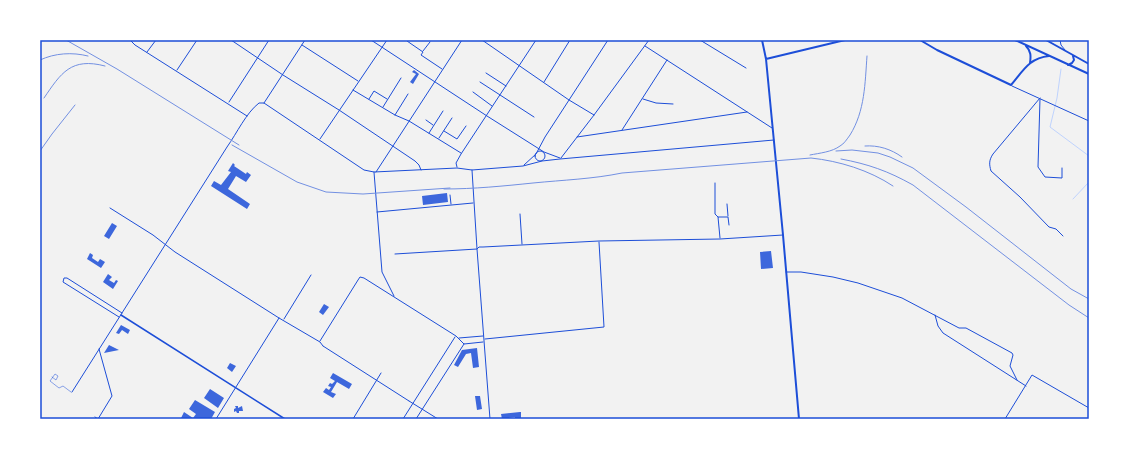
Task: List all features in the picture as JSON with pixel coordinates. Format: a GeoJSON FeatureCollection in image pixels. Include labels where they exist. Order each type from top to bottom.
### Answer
{"type":"FeatureCollection","features":[{"type":"Feature","properties":{"kind":"main road"},"geometry":{"type":"LineString","coordinates":[[762,40],[766,59],[774,140],[799,419]]}},
{"type":"Feature","properties":{"kind":"main road"},"geometry":{"type":"LineString","coordinates":[[766,59],[845,40]]}},
{"type":"Feature","properties":{"kind":"main road"},"geometry":{"type":"LineString","coordinates":[[920,40],[937,50],[1011,86],[1036,58],[1049,56]]}},
{"type":"Feature","properties":{"kind":"main road"},"geometry":{"type":"LineString","coordinates":[[1015,40],[1089,74]]}},
{"type":"Feature","properties":{"kind":"main road"},"geometry":{"type":"LineString","coordinates":[[1046,40],[1089,64]]}},
{"type":"Feature","properties":{"kind":"main road"},"geometry":{"type":"LineString","coordinates":[[1024,44],[1029,49],[1030,64]]}},
{"type":"Feature","properties":{"kind":"main road"},"geometry":{"type":"LineString","coordinates":[[1068,65],[1074,60],[1072,54]]}},
{"type":"Feature","properties":{"kind":"street"},"geometry":{"type":"LineString","coordinates":[[130,40],[134,45],[248,116]]}},
{"type":"Feature","properties":{"kind":"street"},"geometry":{"type":"LineString","coordinates":[[147,52],[156,40]]}},
{"type":"Feature","properties":{"kind":"street"},"geometry":{"type":"LineString","coordinates":[[176,71],[197,40]]}},
{"type":"Feature","properties":{"kind":"street"},"geometry":{"type":"LineString","coordinates":[[231,40],[282,75],[339,110],[417,162],[421,170]]}},
{"type":"Feature","properties":{"kind":"street"},"geometry":{"type":"LineString","coordinates":[[228,103],[269,40]]}},
{"type":"Feature","properties":{"kind":"street"},"geometry":{"type":"LineString","coordinates":[[264,103],[305,40]]}},
{"type":"Feature","properties":{"kind":"street"},"geometry":{"type":"LineString","coordinates":[[371,40],[544,152],[560,159]]}},
{"type":"Feature","properties":{"kind":"street"},"geometry":{"type":"LineString","coordinates":[[319,140],[387,40]]}},
{"type":"Feature","properties":{"kind":"street"},"geometry":{"type":"LineString","coordinates":[[408,40],[407,41],[423,52]]}},
{"type":"Feature","properties":{"kind":"street"},"geometry":{"type":"LineString","coordinates":[[376,172],[462,40]]}},
{"type":"Feature","properties":{"kind":"street"},"geometry":{"type":"LineString","coordinates":[[482,40],[594,115]]}},
{"type":"Feature","properties":{"kind":"street"},"geometry":{"type":"LineString","coordinates":[[457,168],[456,163],[461,154],[536,40]]}},
{"type":"Feature","properties":{"kind":"street"},"geometry":{"type":"LineString","coordinates":[[543,82],[570,40]]}},
{"type":"Feature","properties":{"kind":"street"},"geometry":{"type":"LineString","coordinates":[[542,161],[537,160],[535,157],[539,148],[608,40]]}},
{"type":"Feature","properties":{"kind":"street"},"geometry":{"type":"LineString","coordinates":[[560,159],[649,40]]}},
{"type":"Feature","properties":{"kind":"street"},"geometry":{"type":"LineString","coordinates":[[700,40],[746,68]]}},
{"type":"Feature","properties":{"kind":"street"},"geometry":{"type":"LineString","coordinates":[[1060,40],[1061,45],[1065,50]]}},
{"type":"Feature","properties":{"kind":"street"},"geometry":{"type":"LineString","coordinates":[[430,42],[421,55],[442,69]]}},
{"type":"Feature","properties":{"kind":"street"},"geometry":{"type":"LineString","coordinates":[[302,45],[358,81]]}},
{"type":"Feature","properties":{"kind":"street"},"geometry":{"type":"LineString","coordinates":[[645,46],[772,128]]}},
{"type":"Feature","properties":{"kind":"street"},"geometry":{"type":"LineString","coordinates":[[622,130],[668,60]]}},
{"type":"Feature","properties":{"kind":"street"},"geometry":{"type":"LineString","coordinates":[[486,72],[506,86]]}},
{"type":"Feature","properties":{"kind":"street"},"geometry":{"type":"LineString","coordinates":[[382,108],[401,78]]}},
{"type":"Feature","properties":{"kind":"street"},"geometry":{"type":"LineString","coordinates":[[480,82],[534,116]]}},
{"type":"Feature","properties":{"kind":"street"},"geometry":{"type":"LineString","coordinates":[[1011,86],[1040,98],[1089,122]]}},
{"type":"Feature","properties":{"kind":"street"},"geometry":{"type":"LineString","coordinates":[[353,90],[382,108],[409,121],[461,154]]}},
{"type":"Feature","properties":{"kind":"street"},"geometry":{"type":"LineString","coordinates":[[368,99],[374,91],[387,100]]}},
{"type":"Feature","properties":{"kind":"street"},"geometry":{"type":"LineString","coordinates":[[473,92],[493,106]]}},
{"type":"Feature","properties":{"kind":"street"},"geometry":{"type":"LineString","coordinates":[[395,115],[408,94]]}},
{"type":"Feature","properties":{"kind":"street"},"geometry":{"type":"LineString","coordinates":[[642,98],[656,103],[673,104]]}},
{"type":"Feature","properties":{"kind":"street"},"geometry":{"type":"LineString","coordinates":[[1040,98],[1038,167],[1045,177],[1062,178],[1062,168]]}},
{"type":"Feature","properties":{"kind":"street"},"geometry":{"type":"LineString","coordinates":[[1040,98],[993,154],[989,166],[991,171],[1020,197],[1049,227],[1056,229],[1063,236]]}},
{"type":"Feature","properties":{"kind":"street"},"geometry":{"type":"LineString","coordinates":[[72,392],[248,116],[259,102],[264,103],[364,170],[374,172],[457,168],[472,170],[523,166],[542,161],[560,159],[774,140]]}},
{"type":"Feature","properties":{"kind":"street"},"geometry":{"type":"LineString","coordinates":[[429,133],[443,111]]}},
{"type":"Feature","properties":{"kind":"street"},"geometry":{"type":"LineString","coordinates":[[577,137],[747,112]]}},
{"type":"Feature","properties":{"kind":"street"},"geometry":{"type":"LineString","coordinates":[[438,139],[452,118]]}},
{"type":"Feature","properties":{"kind":"street"},"geometry":{"type":"LineString","coordinates":[[426,120],[434,125]]}},
{"type":"Feature","properties":{"kind":"street"},"geometry":{"type":"LineString","coordinates":[[444,131],[457,139],[466,126]]}},
{"type":"Feature","properties":{"kind":"street"},"geometry":{"type":"LineString","coordinates":[[523,166],[539,151],[544,152]]}},
{"type":"Feature","properties":{"kind":"street"},"geometry":{"type":"LineString","coordinates":[[542,161],[546,155],[544,152]]}},
{"type":"Feature","properties":{"kind":"street"},"geometry":{"type":"LineString","coordinates":[[472,170],[490,419]]}},
{"type":"Feature","properties":{"kind":"street"},"geometry":{"type":"LineString","coordinates":[[374,172],[382,272],[394,296]]}},
{"type":"Feature","properties":{"kind":"street"},"geometry":{"type":"LineString","coordinates":[[715,183],[715,214],[718,217],[720,239]]}},
{"type":"Feature","properties":{"kind":"street"},"geometry":{"type":"LineString","coordinates":[[450,195],[452,205]]}},
{"type":"Feature","properties":{"kind":"street"},"geometry":{"type":"LineString","coordinates":[[377,212],[474,203]]}},
{"type":"Feature","properties":{"kind":"street"},"geometry":{"type":"LineString","coordinates":[[727,204],[729,225]]}},
{"type":"Feature","properties":{"kind":"street"},"geometry":{"type":"LineString","coordinates":[[110,208],[165,245],[279,318],[320,342],[323,346],[438,419]]}},
{"type":"Feature","properties":{"kind":"street"},"geometry":{"type":"LineString","coordinates":[[520,214],[522,245]]}},
{"type":"Feature","properties":{"kind":"street"},"geometry":{"type":"LineString","coordinates":[[718,217],[728,216]]}},
{"type":"Feature","properties":{"kind":"street"},"geometry":{"type":"LineString","coordinates":[[395,254],[477,249],[479,247],[598,241],[720,239],[783,235]]}},
{"type":"Feature","properties":{"kind":"street"},"geometry":{"type":"LineString","coordinates":[[484,339],[604,327],[598,241]]}},
{"type":"Feature","properties":{"kind":"street"},"geometry":{"type":"LineString","coordinates":[[786,272],[801,272],[833,277],[858,283],[902,298],[959,328],[966,328],[1011,352],[1013,355],[1010,366],[1017,380]]}},
{"type":"Feature","properties":{"kind":"street"},"geometry":{"type":"LineString","coordinates":[[283,320],[312,275]]}},
{"type":"Feature","properties":{"kind":"street"},"geometry":{"type":"LineString","coordinates":[[320,342],[360,277],[394,296],[456,336],[464,344]]}},
{"type":"Feature","properties":{"kind":"street"},"geometry":{"type":"LineString","coordinates":[[121,315],[63,282],[64,278],[67,278],[121,315],[285,419]]}},
{"type":"Feature","properties":{"kind":"street"},"geometry":{"type":"LineString","coordinates":[[935,315],[938,326],[943,333],[1026,386]]}},
{"type":"Feature","properties":{"kind":"street"},"geometry":{"type":"LineString","coordinates":[[216,419],[279,318]]}},
{"type":"Feature","properties":{"kind":"street"},"geometry":{"type":"LineString","coordinates":[[404,419],[456,336]]}},
{"type":"Feature","properties":{"kind":"street"},"geometry":{"type":"LineString","coordinates":[[458,338],[484,336]]}},
{"type":"Feature","properties":{"kind":"street"},"geometry":{"type":"LineString","coordinates":[[464,344],[484,342]]}},
{"type":"Feature","properties":{"kind":"street"},"geometry":{"type":"LineString","coordinates":[[416,419],[464,344]]}},
{"type":"Feature","properties":{"kind":"street"},"geometry":{"type":"LineString","coordinates":[[95,417],[98,419],[112,396],[99,349]]}},
{"type":"Feature","properties":{"kind":"street"},"geometry":{"type":"LineString","coordinates":[[353,419],[381,373]]}},
{"type":"Feature","properties":{"kind":"street"},"geometry":{"type":"LineString","coordinates":[[1005,419],[1032,375],[1089,408]]}},
{"type":"Feature","properties":{"kind":"street"},"geometry":{"type":"LineString","coordinates":[[367,387],[371,389]]}},
{"type":"Feature","properties":{"kind":"lane"},"geometry":{"type":"LineString","coordinates":[[52,378],[50,381],[59,388],[63,386],[72,392]]}},
{"type":"Feature","properties":{"kind":"building"},"geometry":{"type":"Polygon","coordinates":[[[414,70],[419,74],[413,84],[410,82],[416,74],[412,72],[414,70]]]}},
{"type":"Feature","properties":{"kind":"building"},"geometry":{"type":"Polygon","coordinates":[[[233,163],[235,165],[234,166],[246,174],[247,172],[251,175],[246,182],[236,176],[228,189],[250,204],[247,209],[211,186],[214,181],[221,185],[231,172],[228,171],[233,163]]]}},
{"type":"Feature","properties":{"kind":"building"},"geometry":{"type":"Polygon","coordinates":[[[447,193],[448,202],[423,205],[422,196],[447,193]]]}},
{"type":"Feature","properties":{"kind":"building"},"geometry":{"type":"Polygon","coordinates":[[[112,223],[117,226],[109,239],[104,236],[112,223]]]}},
{"type":"Feature","properties":{"kind":"building"},"geometry":{"type":"Polygon","coordinates":[[[771,251],[773,268],[761,269],[760,252],[771,251]]]}},
{"type":"Feature","properties":{"kind":"building"},"geometry":{"type":"Polygon","coordinates":[[[90,253],[93,255],[92,258],[98,262],[100,259],[105,262],[101,268],[87,259],[90,253]]]}},
{"type":"Feature","properties":{"kind":"building"},"geometry":{"type":"Polygon","coordinates":[[[108,274],[112,277],[109,280],[114,283],[116,280],[118,281],[113,289],[103,282],[108,274]]]}},
{"type":"Feature","properties":{"kind":"building"},"geometry":{"type":"Polygon","coordinates":[[[324,304],[329,307],[323,315],[319,312],[324,304]]]}},
{"type":"Feature","properties":{"kind":"building"},"geometry":{"type":"Polygon","coordinates":[[[121,325],[130,330],[128,334],[122,330],[119,334],[116,333],[121,325]]]}},
{"type":"Feature","properties":{"kind":"building"},"geometry":{"type":"Polygon","coordinates":[[[109,345],[119,350],[104,353],[109,345]]]}},
{"type":"Feature","properties":{"kind":"building"},"geometry":{"type":"Polygon","coordinates":[[[477,348],[479,367],[473,368],[471,353],[466,354],[458,367],[454,365],[462,350],[477,348]]]}},
{"type":"Feature","properties":{"kind":"building"},"geometry":{"type":"Polygon","coordinates":[[[230,363],[236,366],[232,372],[227,368],[230,363]]]}},
{"type":"Feature","properties":{"kind":"building"},"geometry":{"type":"Polygon","coordinates":[[[333,373],[352,384],[349,389],[337,382],[331,392],[336,394],[333,398],[323,392],[326,388],[329,390],[331,387],[328,386],[330,383],[332,384],[335,381],[330,378],[333,373]]]}},
{"type":"Feature","properties":{"kind":"building"},"geometry":{"type":"Polygon","coordinates":[[[210,389],[224,398],[218,408],[204,398],[210,389]]]}},
{"type":"Feature","properties":{"kind":"building"},"geometry":{"type":"Polygon","coordinates":[[[475,396],[480,396],[482,409],[477,410],[475,396]]]}},
{"type":"Feature","properties":{"kind":"building"},"geometry":{"type":"Polygon","coordinates":[[[195,400],[215,412],[211,419],[181,418],[184,412],[193,418],[196,414],[189,409],[195,400]]]}},
{"type":"Feature","properties":{"kind":"building"},"geometry":{"type":"Polygon","coordinates":[[[235,406],[238,406],[238,408],[242,406],[243,411],[239,411],[239,413],[236,411],[234,412],[234,409],[236,408],[235,406]]]}},
{"type":"Feature","properties":{"kind":"building"},"geometry":{"type":"Polygon","coordinates":[[[521,412],[521,419],[515,419],[515,417],[502,419],[501,414],[521,412]]]}},
{"type":"Feature","properties":{"kind":"waterway"},"geometry":{"type":"LineString","coordinates":[[1061,69],[1057,98],[1050,127],[1089,156]]}},
{"type":"Feature","properties":{"kind":"waterway"},"geometry":{"type":"LineString","coordinates":[[1073,199],[1089,182]]}},
{"type":"Feature","properties":{"kind":"railway"},"geometry":{"type":"LineString","coordinates":[[66,40],[117,69],[239,145]]}},
{"type":"Feature","properties":{"kind":"railway"},"geometry":{"type":"LineString","coordinates":[[40,60],[64,54],[88,56]]}},
{"type":"Feature","properties":{"kind":"railway"},"geometry":{"type":"LineString","coordinates":[[810,155],[833,150],[843,144],[850,135],[859,116],[861,107],[865,87],[867,56]]}},
{"type":"Feature","properties":{"kind":"railway"},"geometry":{"type":"LineString","coordinates":[[44,98],[56,81],[68,69],[84,64],[105,66]]}},
{"type":"Feature","properties":{"kind":"railway"},"geometry":{"type":"LineString","coordinates":[[40,151],[75,105]]}},
{"type":"Feature","properties":{"kind":"railway"},"geometry":{"type":"LineString","coordinates":[[232,145],[297,182],[326,192],[363,194],[450,188]]}},
{"type":"Feature","properties":{"kind":"railway"},"geometry":{"type":"LineString","coordinates":[[865,146],[884,148],[902,157]]}},
{"type":"Feature","properties":{"kind":"railway"},"geometry":{"type":"LineString","coordinates":[[836,151],[852,150],[878,153],[913,168],[966,207],[1071,289],[1089,299]]}},
{"type":"Feature","properties":{"kind":"railway"},"geometry":{"type":"LineString","coordinates":[[444,189],[500,186],[589,178],[622,173],[811,158],[832,161],[854,167],[874,175],[893,186]]}},
{"type":"Feature","properties":{"kind":"railway"},"geometry":{"type":"LineString","coordinates":[[841,159],[878,169],[913,185],[1069,305],[1089,318]]}}]}
